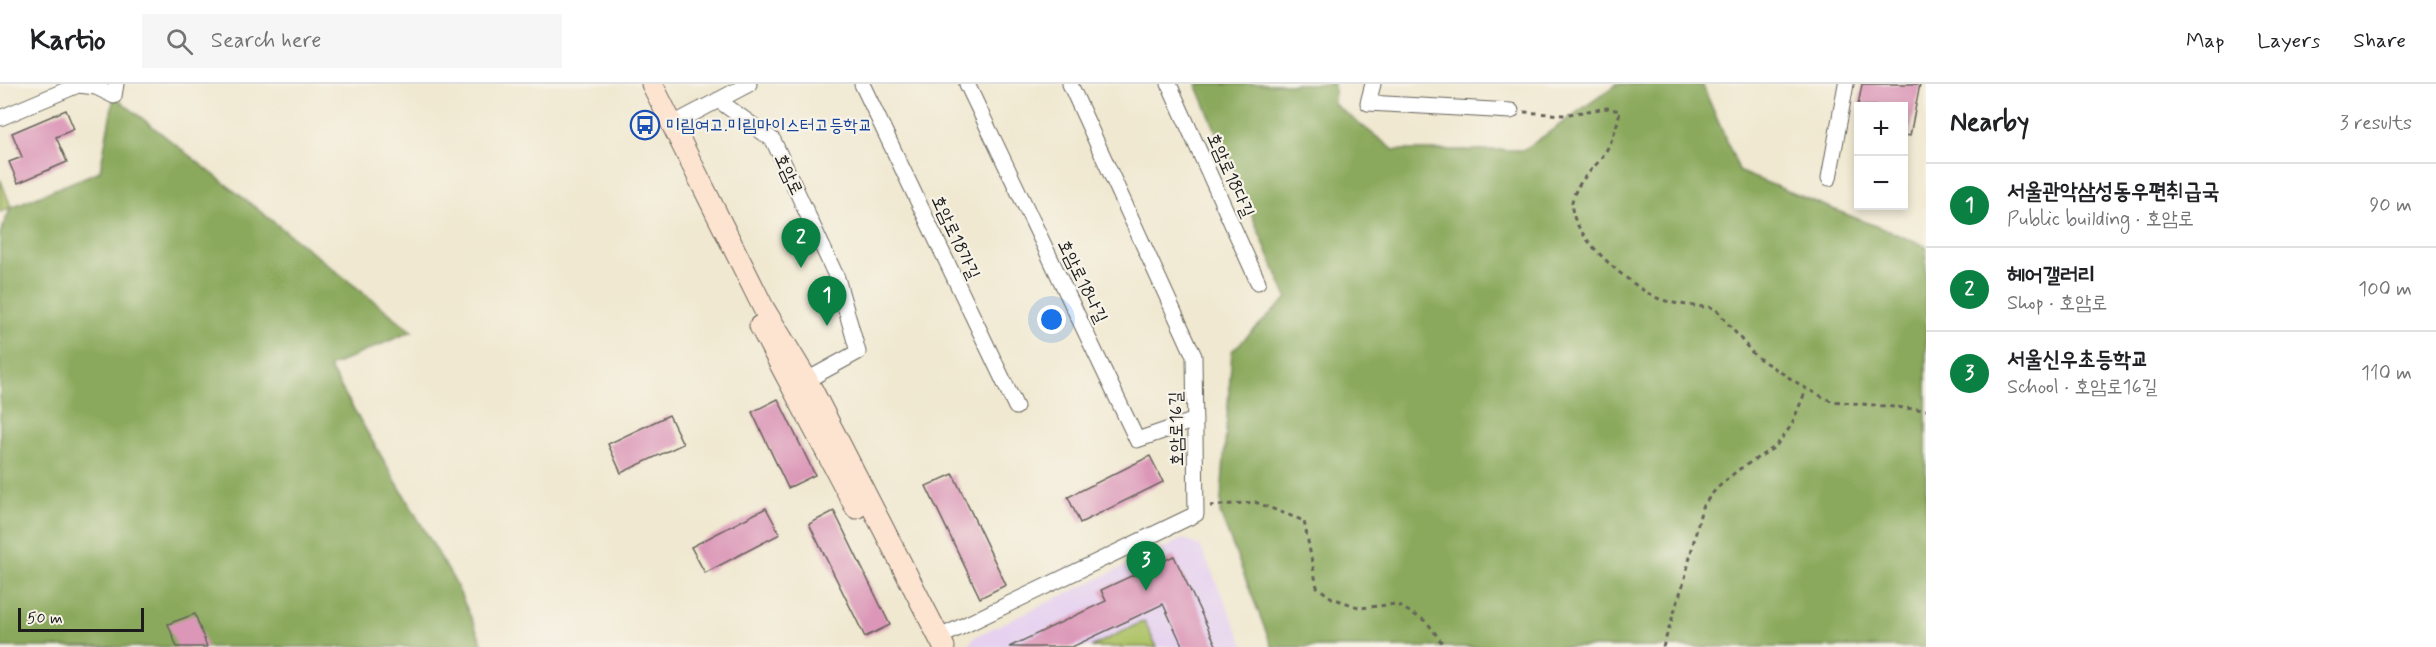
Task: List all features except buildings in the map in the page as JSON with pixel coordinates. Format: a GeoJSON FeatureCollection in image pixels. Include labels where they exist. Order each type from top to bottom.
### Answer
{"type":"FeatureCollection","features":[{"type":"Feature","properties":{"kind":"main road"},"geometry":{"type":"LineString","coordinates":[[640,84],[774,354],[937,644]]}},
{"type":"Feature","properties":{"kind":"main road"},"geometry":{"type":"LineString","coordinates":[[652,84],[764,309],[807,380],[937,644]]}},
{"type":"Feature","properties":{"kind":"street"},"geometry":{"type":"LineString","coordinates":[[673,124],[749,84]]}},
{"type":"Feature","properties":{"kind":"street","name":"호암로18가길"},"geometry":{"type":"LineString","coordinates":[[862,84],[1016,407]]}},
{"type":"Feature","properties":{"kind":"street","name":"호암로18나길"},"geometry":{"type":"LineString","coordinates":[[967,84],[1137,440],[1195,420]]}},
{"type":"Feature","properties":{"kind":"street","name":"호암로16길"},"geometry":{"type":"LineString","coordinates":[[1070,84],[1194,356],[1196,507]]}},
{"type":"Feature","properties":{"kind":"street","name":"호암로18다길"},"geometry":{"type":"LineString","coordinates":[[1169,84],[1258,282]]}},
{"type":"Feature","properties":{"kind":"street"},"geometry":{"type":"LineString","coordinates":[[1373,84],[1368,103],[1511,111]]}},
{"type":"Feature","properties":{"kind":"street"},"geometry":{"type":"LineString","coordinates":[[1829,178],[1846,84]]}},
{"type":"Feature","properties":{"kind":"street"},"geometry":{"type":"LineString","coordinates":[[0,118],[78,85],[115,90]]}},
{"type":"Feature","properties":{"kind":"street","name":"호암로"},"geometry":{"type":"LineString","coordinates":[[718,100],[773,140],[837,278],[858,352],[807,380]]}},
{"type":"Feature","properties":{"kind":"street"},"geometry":{"type":"LineString","coordinates":[[937,644],[1196,514],[1196,507]]}},
{"type":"Feature","properties":{"kind":"path"},"geometry":{"type":"LineString","coordinates":[[1511,111],[1563,116],[1607,108],[1620,111],[1610,145],[1598,163],[1583,177],[1572,200],[1575,220],[1600,255],[1625,279],[1658,299],[1715,308],[1755,356],[1806,389],[1831,401],[1926,410]]}},
{"type":"Feature","properties":{"kind":"path"},"geometry":{"type":"LineString","coordinates":[[1663,647],[1685,578],[1702,507],[1716,489],[1738,470],[1775,447],[1791,426],[1806,389]]}},
{"type":"Feature","properties":{"kind":"path"},"geometry":{"type":"LineString","coordinates":[[1196,507],[1255,502],[1304,521],[1317,587],[1332,598],[1361,608],[1396,604],[1427,622],[1445,647]]}},
{"type":"Feature","properties":{"kind":"shaded area"},"geometry":{"type":"Polygon","coordinates":[[[1183,539],[1200,546],[1245,647],[968,647],[974,637],[1183,539]]]}},
{"type":"Feature","properties":{"kind":"green space"},"geometry":{"type":"Polygon","coordinates":[[[1196,84],[1334,84],[1334,104],[1394,150],[1524,150],[1617,84],[1702,84],[1740,172],[1926,246],[1926,647],[1272,647],[1220,513],[1232,351],[1287,298],[1196,84]]]}},
{"type":"Feature","properties":{"kind":"green space"},"geometry":{"type":"Polygon","coordinates":[[[114,96],[412,331],[329,367],[455,582],[484,647],[0,647],[0,234],[11,207],[100,171],[114,96]]]}},
{"type":"Feature","properties":{"kind":"green space"},"geometry":{"type":"Polygon","coordinates":[[[0,179],[11,207],[0,212],[0,179]]]}},
{"type":"Feature","properties":{"kind":"green space"},"geometry":{"type":"Polygon","coordinates":[[[1144,621],[1157,647],[1091,647],[1144,621]]]}},
{"type":"Feature","properties":{"kind":"place","name":"미림여고.미림마이스터고등학교"},"geometry":{"type":"Point","coordinates":[645,125]}},
{"type":"Feature","properties":{"kind":"place","name":"헤어갤러리"},"geometry":{"type":"Point","coordinates":[801,268]}},
{"type":"Feature","properties":{"kind":"place","name":"서울관악삼성동우편취급국"},"geometry":{"type":"Point","coordinates":[827,326]}},
{"type":"Feature","properties":{"kind":"place","name":"서울신우초등학교"},"geometry":{"type":"Point","coordinates":[1146,591]}}]}
